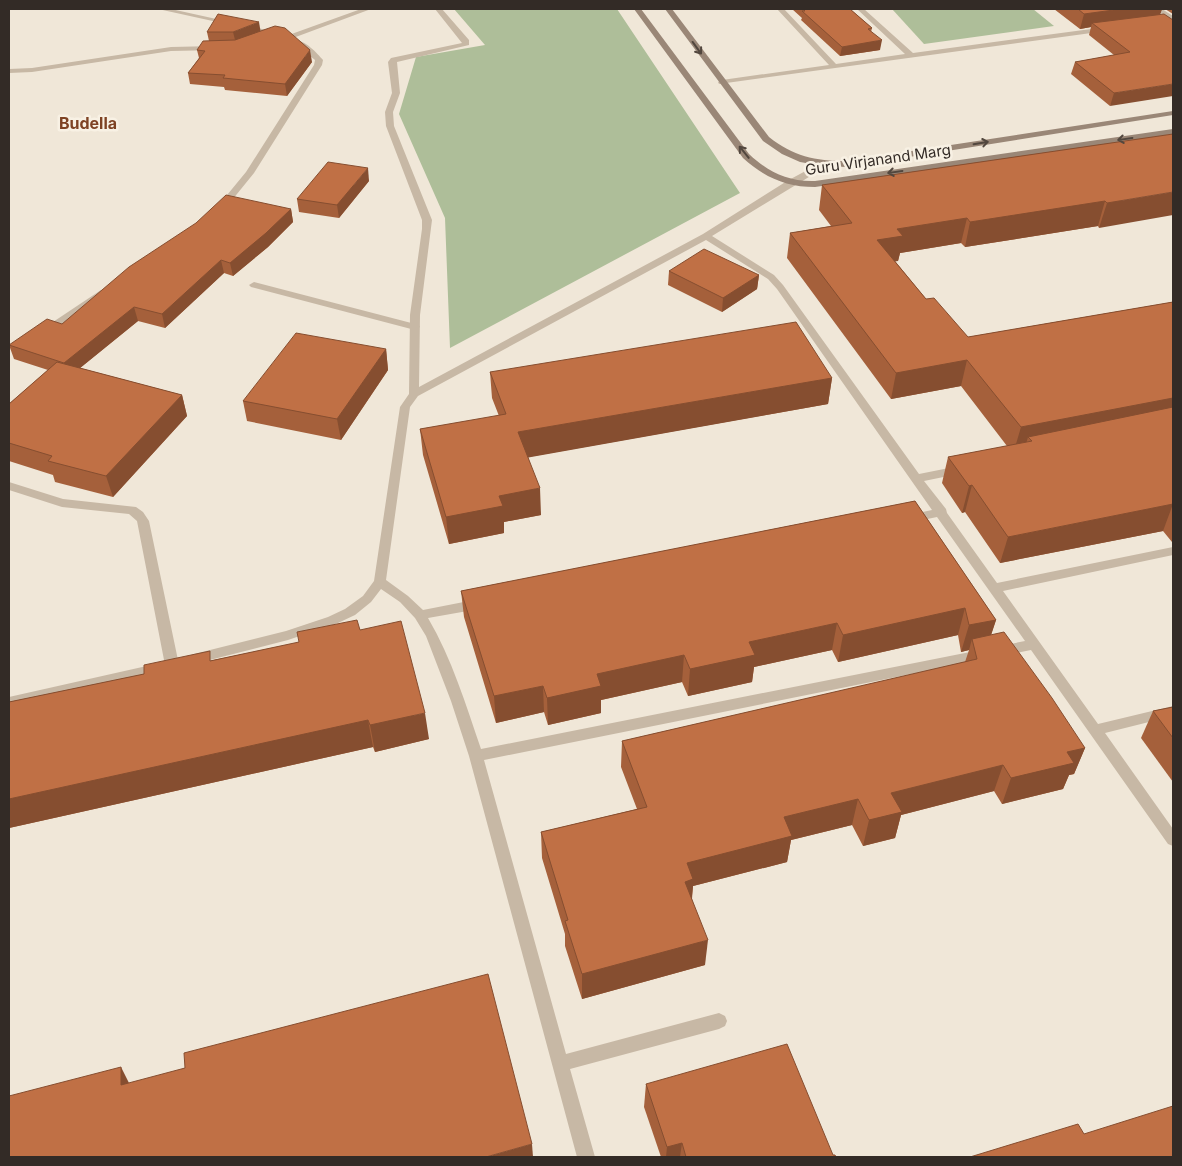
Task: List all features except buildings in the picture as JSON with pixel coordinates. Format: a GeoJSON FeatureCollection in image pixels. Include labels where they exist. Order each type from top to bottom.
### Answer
{"type":"FeatureCollection","features":[{"type":"Feature","properties":{"kind":"street"},"geometry":{"type":"LineString","coordinates":[[162,9],[290,36],[318,60],[318,65],[250,173],[231,198],[211,218]]}},
{"type":"Feature","properties":{"kind":"street"},"geometry":{"type":"LineString","coordinates":[[290,36],[367,9]]}},
{"type":"Feature","properties":{"kind":"street"},"geometry":{"type":"LineString","coordinates":[[414,394],[415,315],[427,229],[426,220],[390,126],[388,112],[396,93],[392,62],[394,60],[465,44],[466,42],[438,9]]}},
{"type":"Feature","properties":{"kind":"street","name":"Guru Virjanand Marg"},"geometry":{"type":"LineString","coordinates":[[637,9],[746,156],[767,173],[790,183],[815,184],[1173,132]]}},
{"type":"Feature","properties":{"kind":"street","name":"Guru Virjanand Marg"},"geometry":{"type":"LineString","coordinates":[[668,9],[766,140],[786,155],[824,164],[846,164],[1171,116]]}},
{"type":"Feature","properties":{"kind":"street"},"geometry":{"type":"LineString","coordinates":[[780,9],[834,66]]}},
{"type":"Feature","properties":{"kind":"street"},"geometry":{"type":"LineString","coordinates":[[860,9],[911,56]]}},
{"type":"Feature","properties":{"kind":"street"},"geometry":{"type":"LineString","coordinates":[[1158,9],[1173,20]]}},
{"type":"Feature","properties":{"kind":"street"},"geometry":{"type":"LineString","coordinates":[[1164,22],[1173,20]]}},
{"type":"Feature","properties":{"kind":"street"},"geometry":{"type":"LineString","coordinates":[[722,82],[1115,28]]}},
{"type":"Feature","properties":{"kind":"street"},"geometry":{"type":"LineString","coordinates":[[261,39],[278,33]]}},
{"type":"Feature","properties":{"kind":"street"},"geometry":{"type":"LineString","coordinates":[[9,71],[32,70],[171,49],[224,48]]}},
{"type":"Feature","properties":{"kind":"street"},"geometry":{"type":"LineString","coordinates":[[9,702],[172,665],[288,635],[333,620],[350,612],[367,599],[380,582],[404,407],[414,394],[706,236],[824,164]]}},
{"type":"Feature","properties":{"kind":"street"},"geometry":{"type":"LineString","coordinates":[[706,236],[771,277],[780,287],[918,478],[1173,840]]}},
{"type":"Feature","properties":{"kind":"street"},"geometry":{"type":"LineString","coordinates":[[254,285],[415,327]]}},
{"type":"Feature","properties":{"kind":"street"},"geometry":{"type":"LineString","coordinates":[[38,335],[109,288]]}},
{"type":"Feature","properties":{"kind":"street"},"geometry":{"type":"LineString","coordinates":[[918,478],[974,467]]}},
{"type":"Feature","properties":{"kind":"street"},"geometry":{"type":"LineString","coordinates":[[9,486],[62,503],[132,510],[139,515],[143,521],[172,665]]}},
{"type":"Feature","properties":{"kind":"street"},"geometry":{"type":"LineString","coordinates":[[893,522],[942,512]]}},
{"type":"Feature","properties":{"kind":"street"},"geometry":{"type":"LineString","coordinates":[[995,588],[1173,551]]}},
{"type":"Feature","properties":{"kind":"street"},"geometry":{"type":"LineString","coordinates":[[380,582],[404,599],[420,615],[440,654],[476,756],[586,1157]]}},
{"type":"Feature","properties":{"kind":"street"},"geometry":{"type":"LineString","coordinates":[[420,615],[487,602]]}},
{"type":"Feature","properties":{"kind":"street"},"geometry":{"type":"LineString","coordinates":[[476,756],[1035,644]]}},
{"type":"Feature","properties":{"kind":"street"},"geometry":{"type":"LineString","coordinates":[[1096,730],[1173,711]]}},
{"type":"Feature","properties":{"kind":"street"},"geometry":{"type":"LineString","coordinates":[[560,1064],[719,1021]]}},
{"type":"Feature","properties":{"kind":"green space"},"geometry":{"type":"Polygon","coordinates":[[[454,9],[617,9],[740,193],[450,348],[445,218],[399,114],[416,57],[485,45],[454,9]]]}},
{"type":"Feature","properties":{"kind":"green space"},"geometry":{"type":"Polygon","coordinates":[[[892,9],[1033,9],[1054,26],[924,44],[892,9]]]}},
{"type":"Feature","properties":{"kind":"district","name":"Budella"},"geometry":{"type":"Point","coordinates":[88,123]}}]}
